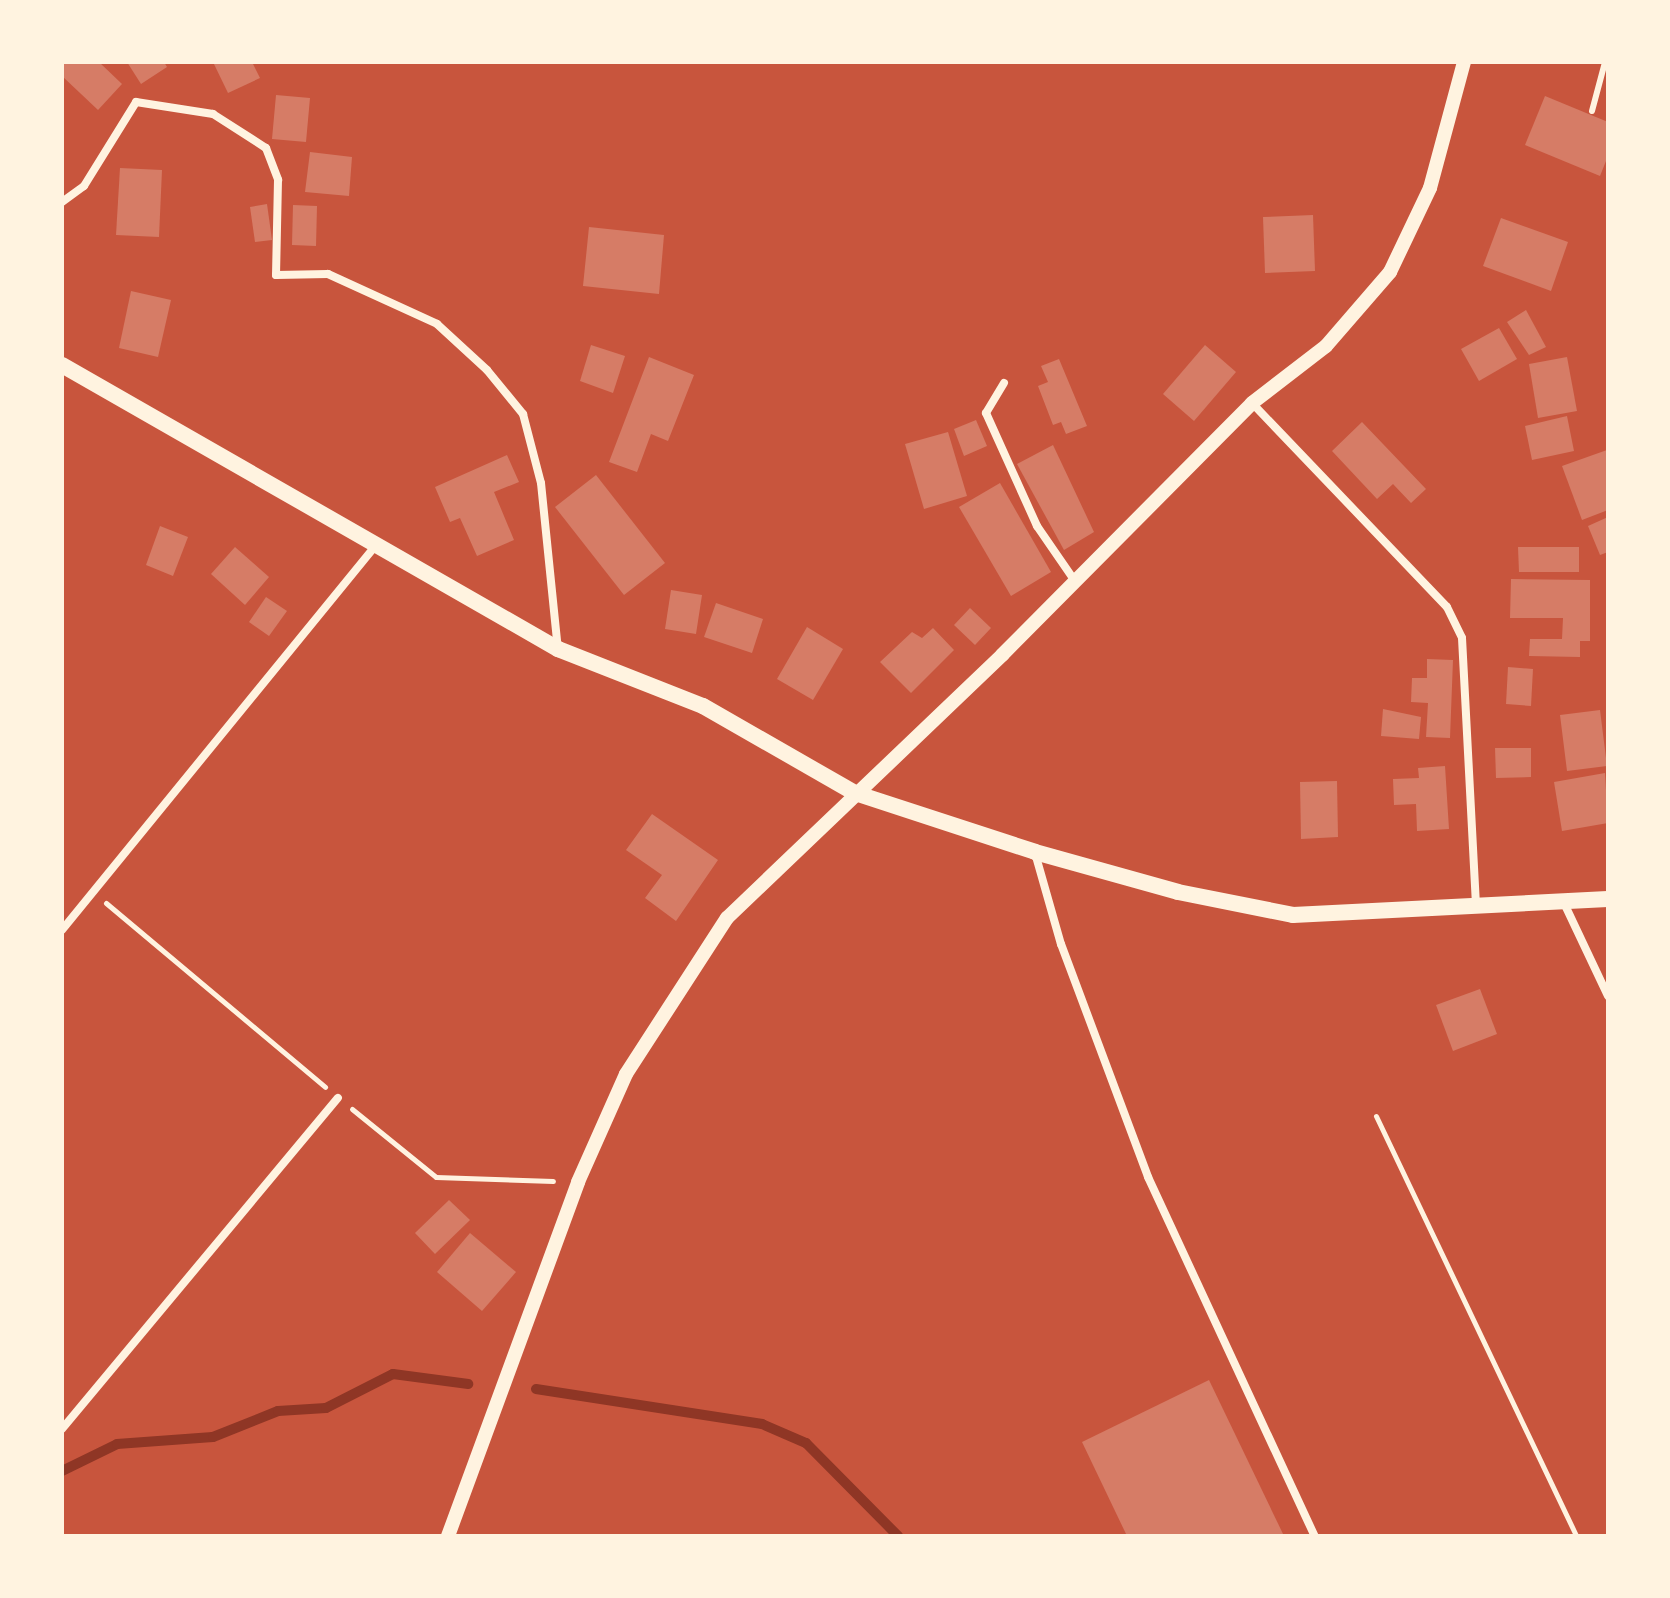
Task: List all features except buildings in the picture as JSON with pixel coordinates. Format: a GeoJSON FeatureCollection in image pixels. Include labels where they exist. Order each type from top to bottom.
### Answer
{"type":"FeatureCollection","features":[{"type":"Feature","properties":{"kind":"main road"},"geometry":{"type":"LineString","coordinates":[[62,365],[374,547],[558,649],[703,706],[855,793],[1035,852],[1178,892],[1293,915],[1608,899]]}},
{"type":"Feature","properties":{"kind":"street"},"geometry":{"type":"LineString","coordinates":[[448,1536],[578,1182],[626,1074],[727,918],[1075,581],[1252,403],[1326,346],[1390,272],[1430,188],[1464,62]]}},
{"type":"Feature","properties":{"kind":"street"},"geometry":{"type":"LineString","coordinates":[[62,202],[84,186],[136,102],[213,114],[266,148],[278,180],[276,275],[328,274],[437,324],[487,370],[523,414],[541,483],[558,649]]}},
{"type":"Feature","properties":{"kind":"street"},"geometry":{"type":"LineString","coordinates":[[1004,383],[986,413],[1037,526],[1075,581]]}},
{"type":"Feature","properties":{"kind":"street"},"geometry":{"type":"LineString","coordinates":[[1252,403],[1447,607],[1462,638],[1476,905]]}},
{"type":"Feature","properties":{"kind":"street"},"geometry":{"type":"LineString","coordinates":[[62,930],[374,547]]}},
{"type":"Feature","properties":{"kind":"street"},"geometry":{"type":"LineString","coordinates":[[1035,852],[1061,944],[1148,1177],[1315,1536]]}},
{"type":"Feature","properties":{"kind":"street"},"geometry":{"type":"LineString","coordinates":[[1564,903],[1608,996]]}},
{"type":"Feature","properties":{"kind":"street"},"geometry":{"type":"LineString","coordinates":[[62,1429],[338,1098]]}},
{"type":"Feature","properties":{"kind":"lane"},"geometry":{"type":"LineString","coordinates":[[1592,111],[1605,62]]}},
{"type":"Feature","properties":{"kind":"path"},"geometry":{"type":"LineString","coordinates":[[93,892],[436,1177],[578,1182]]}},
{"type":"Feature","properties":{"kind":"path"},"geometry":{"type":"LineString","coordinates":[[1376,1116],[1576,1536]]}},
{"type":"Feature","properties":{"kind":"waterway"},"geometry":{"type":"LineString","coordinates":[[62,1471],[117,1444],[213,1437],[278,1411],[326,1408],[393,1374],[468,1384]]}},
{"type":"Feature","properties":{"kind":"waterway"},"geometry":{"type":"LineString","coordinates":[[536,1389],[762,1424],[806,1443],[898,1536]]}}]}
